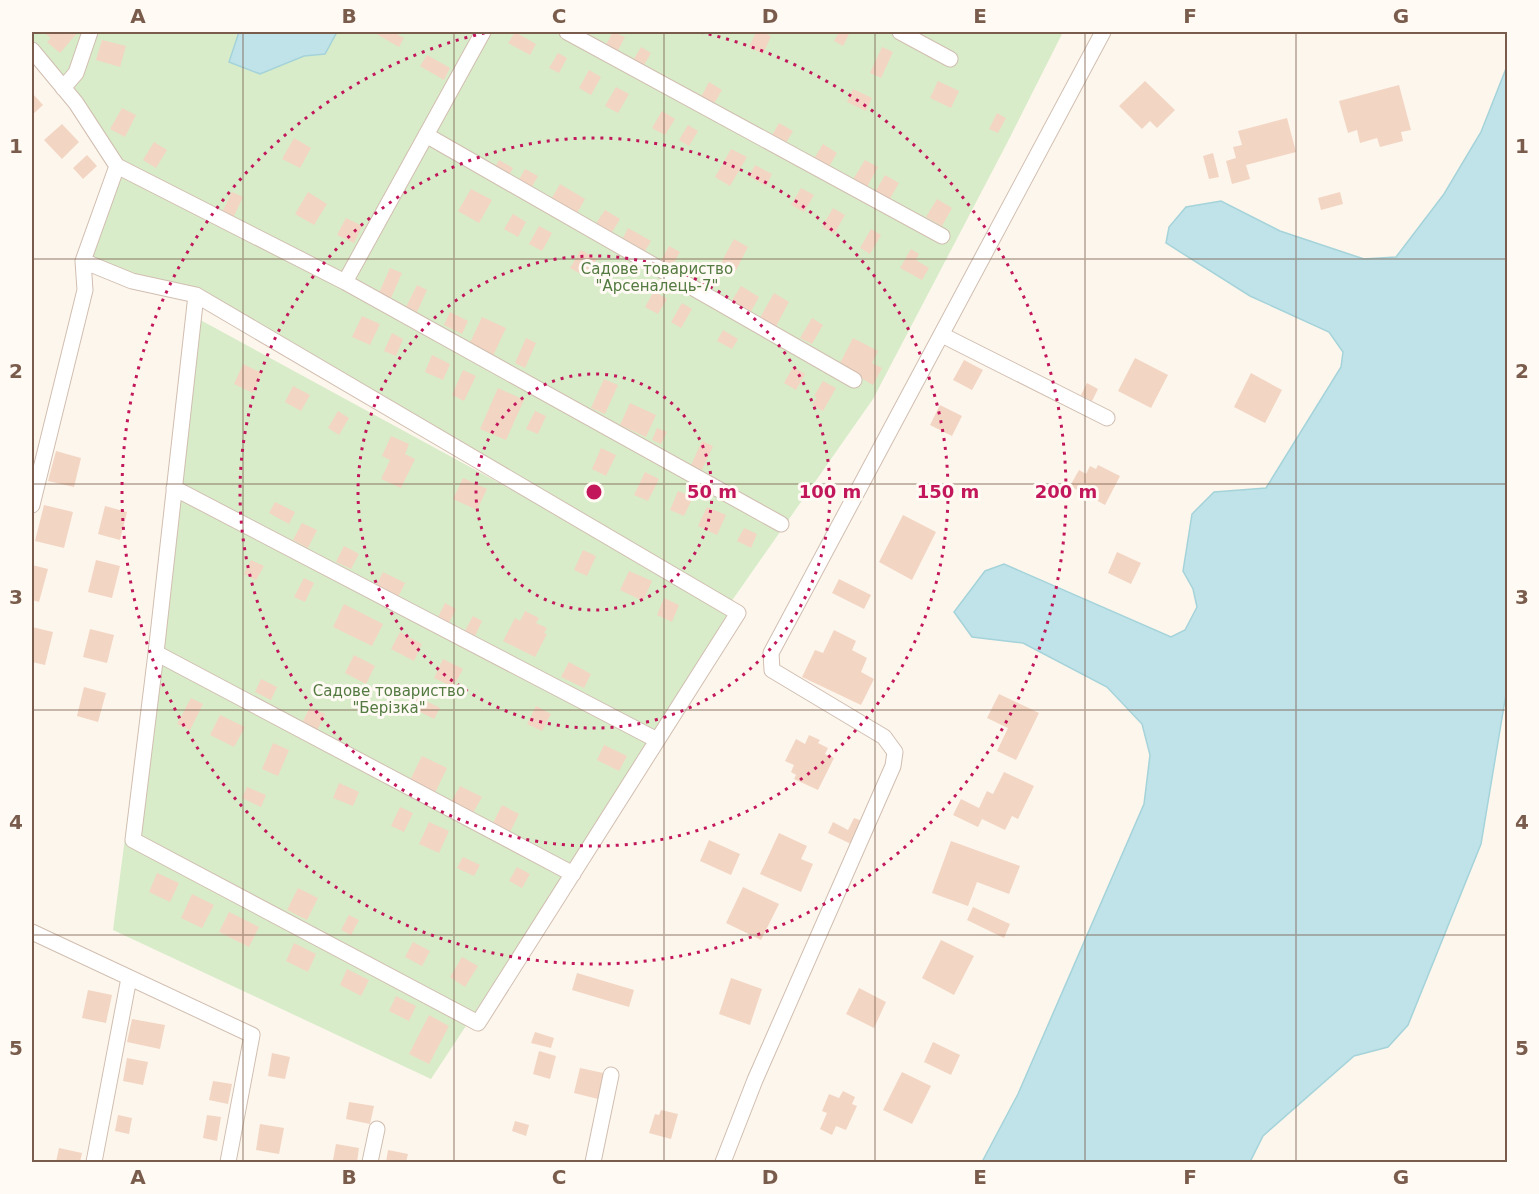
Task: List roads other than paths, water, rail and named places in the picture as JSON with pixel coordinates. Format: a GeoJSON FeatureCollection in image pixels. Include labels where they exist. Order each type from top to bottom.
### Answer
{"type":"FeatureCollection","features":[{"type":"Feature","properties":{"kind":"street"},"geometry":{"type":"LineString","coordinates":[[63,88],[76,73],[90,32]]}},
{"type":"Feature","properties":{"kind":"street"},"geometry":{"type":"LineString","coordinates":[[345,282],[483,32]]}},
{"type":"Feature","properties":{"kind":"street"},"geometry":{"type":"LineString","coordinates":[[567,32],[942,236]]}},
{"type":"Feature","properties":{"kind":"street"},"geometry":{"type":"LineString","coordinates":[[900,32],[950,59]]}},
{"type":"Feature","properties":{"kind":"street"},"geometry":{"type":"LineString","coordinates":[[723,1162],[755,1080],[893,766],[895,752],[884,736],[772,670],[771,653],[1103,32]]}},
{"type":"Feature","properties":{"kind":"street"},"geometry":{"type":"LineString","coordinates":[[32,50],[76,103],[117,166],[345,282],[781,524]]}},
{"type":"Feature","properties":{"kind":"street"},"geometry":{"type":"LineString","coordinates":[[426,135],[854,380]]}},
{"type":"Feature","properties":{"kind":"street"},"geometry":{"type":"LineString","coordinates":[[32,505],[85,290],[83,261],[117,166]]}},
{"type":"Feature","properties":{"kind":"street"},"geometry":{"type":"LineString","coordinates":[[83,261],[132,281],[196,295],[738,613],[478,1023],[133,840],[196,295]]}},
{"type":"Feature","properties":{"kind":"street"},"geometry":{"type":"LineString","coordinates":[[942,335],[1107,418]]}},
{"type":"Feature","properties":{"kind":"street"},"geometry":{"type":"LineString","coordinates":[[174,488],[657,740]]}},
{"type":"Feature","properties":{"kind":"street"},"geometry":{"type":"LineString","coordinates":[[156,653],[573,874]]}},
{"type":"Feature","properties":{"kind":"street"},"geometry":{"type":"LineString","coordinates":[[32,932],[252,1035],[228,1162]]}},
{"type":"Feature","properties":{"kind":"street"},"geometry":{"type":"LineString","coordinates":[[94,1162],[129,978]]}},
{"type":"Feature","properties":{"kind":"street"},"geometry":{"type":"LineString","coordinates":[[593,1162],[611,1075]]}},
{"type":"Feature","properties":{"kind":"street"},"geometry":{"type":"LineString","coordinates":[[370,1162],[377,1129]]}},
{"type":"Feature","properties":{"kind":"water"},"geometry":{"type":"Polygon","coordinates":[[[239,32],[337,32],[325,54],[304,56],[260,74],[229,62],[239,32]]]}},
{"type":"Feature","properties":{"kind":"water"},"geometry":{"type":"Polygon","coordinates":[[[1507,66],[1507,688],[1481,844],[1408,1025],[1388,1047],[1354,1056],[1263,1136],[1250,1162],[982,1162],[1018,1094],[1144,804],[1150,755],[1142,724],[1107,687],[1023,643],[972,637],[954,612],[985,571],[1004,564],[1171,637],[1185,630],[1197,607],[1193,589],[1183,571],[1192,514],[1214,492],[1266,488],[1341,367],[1343,352],[1329,332],[1250,296],[1166,243],[1169,227],[1186,207],[1221,201],[1280,231],[1364,259],[1396,257],[1444,194],[1481,132],[1507,66]]]}},
{"type":"Feature","properties":{"kind":"park label","name":"Садове товариство \"Арсеналець-7\""},"geometry":{"type":"Point","coordinates":[657,278]}},
{"type":"Feature","properties":{"kind":"park label","name":"Садове товариство \"Берізка\""},"geometry":{"type":"Point","coordinates":[389,700]}}]}
